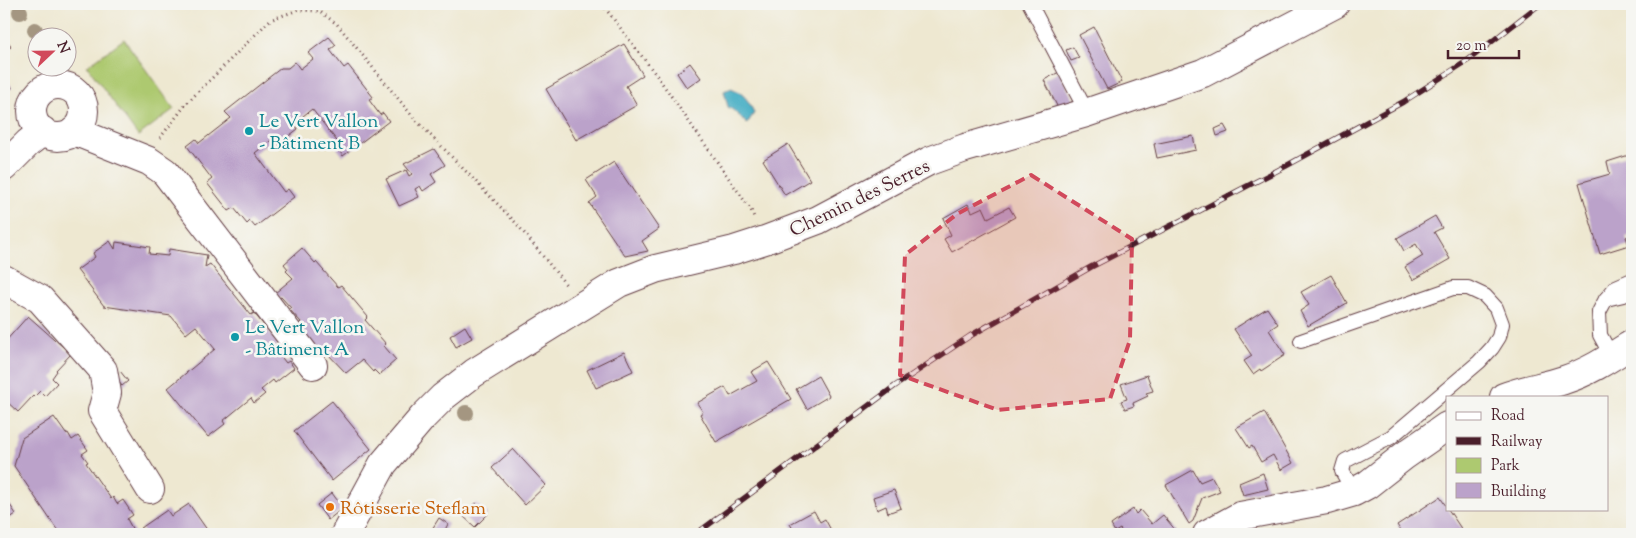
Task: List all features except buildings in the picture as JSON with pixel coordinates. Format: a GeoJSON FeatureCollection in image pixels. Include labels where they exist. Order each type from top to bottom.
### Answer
{"type":"FeatureCollection","features":[{"type":"Feature","properties":{"kind":"street","name":"Chemin des Serres"},"geometry":{"type":"LineString","coordinates":[[345,534],[383,464],[423,417],[443,397],[474,373],[619,283],[655,269],[734,250],[818,220],[929,162],[965,148],[1086,113],[1203,73],[1335,4]]}},
{"type":"Feature","properties":{"kind":"street"},"geometry":{"type":"LineString","coordinates":[[52,85],[62,85],[72,88],[79,95],[83,104],[84,114],[81,124],[74,131],[58,137],[43,132],[36,124],[32,115],[32,105],[36,96],[43,89],[52,85]]}},
{"type":"Feature","properties":{"kind":"street"},"geometry":{"type":"LineString","coordinates":[[74,131],[149,161],[165,172],[313,365]]}},
{"type":"Feature","properties":{"kind":"street"},"geometry":{"type":"LineString","coordinates":[[4,167],[28,143],[43,132]]}},
{"type":"Feature","properties":{"kind":"street"},"geometry":{"type":"LineString","coordinates":[[4,279],[40,299],[103,370],[107,392],[102,411],[150,489]]}},
{"type":"Feature","properties":{"kind":"street"},"geometry":{"type":"LineString","coordinates":[[1507,396],[1563,380],[1595,368],[1622,351]]}},
{"type":"Feature","properties":{"kind":"street"},"geometry":{"type":"LineString","coordinates":[[1206,534],[1240,516],[1327,500],[1354,492],[1367,485],[1446,427]]}},
{"type":"Feature","properties":{"kind":"lane"},"geometry":{"type":"LineString","coordinates":[[1030,4],[1086,113]]}},
{"type":"Feature","properties":{"kind":"lane"},"geometry":{"type":"LineString","coordinates":[[1622,351],[1600,335],[1599,312],[1606,299],[1616,288],[1632,280]]}},
{"type":"Feature","properties":{"kind":"lane"},"geometry":{"type":"LineString","coordinates":[[1301,341],[1453,288],[1468,288],[1485,296],[1496,308],[1502,324],[1499,337],[1479,362],[1391,436],[1345,461],[1342,471],[1354,492]]}},
{"type":"Feature","properties":{"kind":"lane"},"geometry":{"type":"LineString","coordinates":[[1606,299],[1632,293]]}},
{"type":"Feature","properties":{"kind":"path"},"geometry":{"type":"LineString","coordinates":[[602,4],[657,76],[751,210],[765,240]]}},
{"type":"Feature","properties":{"kind":"path"},"geometry":{"type":"LineString","coordinates":[[149,161],[157,141],[187,103],[270,20],[298,10],[319,12],[337,24],[414,118],[516,223],[583,305]]}},
{"type":"Feature","properties":{"kind":"highlighted area"},"geometry":{"type":"Polygon","coordinates":[[[1031,175],[1132,239],[1130,340],[1110,399],[998,410],[900,375],[905,255],[957,214],[1031,175]]]}},
{"type":"Feature","properties":{"kind":"green space"},"geometry":{"type":"Polygon","coordinates":[[[124,39],[174,109],[138,136],[87,66],[124,39]]]}},
{"type":"Feature","properties":{"kind":"water"},"geometry":{"type":"Polygon","coordinates":[[[731,88],[743,95],[754,113],[747,124],[728,107],[724,91],[731,88]]]}},
{"type":"Feature","properties":{"kind":"railway"},"geometry":{"type":"LineString","coordinates":[[696,534],[895,386],[970,336],[1091,267],[1286,166],[1403,102],[1467,61],[1540,4]]}},
{"type":"Feature","properties":{"kind":"place","name":"Le Vert Vallon - Bâtiment B"},"geometry":{"type":"Point","coordinates":[249,131]}},
{"type":"Feature","properties":{"kind":"place","name":"Le Vert Vallon - Bâtiment A"},"geometry":{"type":"Point","coordinates":[235,337]}},
{"type":"Feature","properties":{"kind":"place","name":"Rôtisserie Steflam"},"geometry":{"type":"Point","coordinates":[330,507]}}]}
